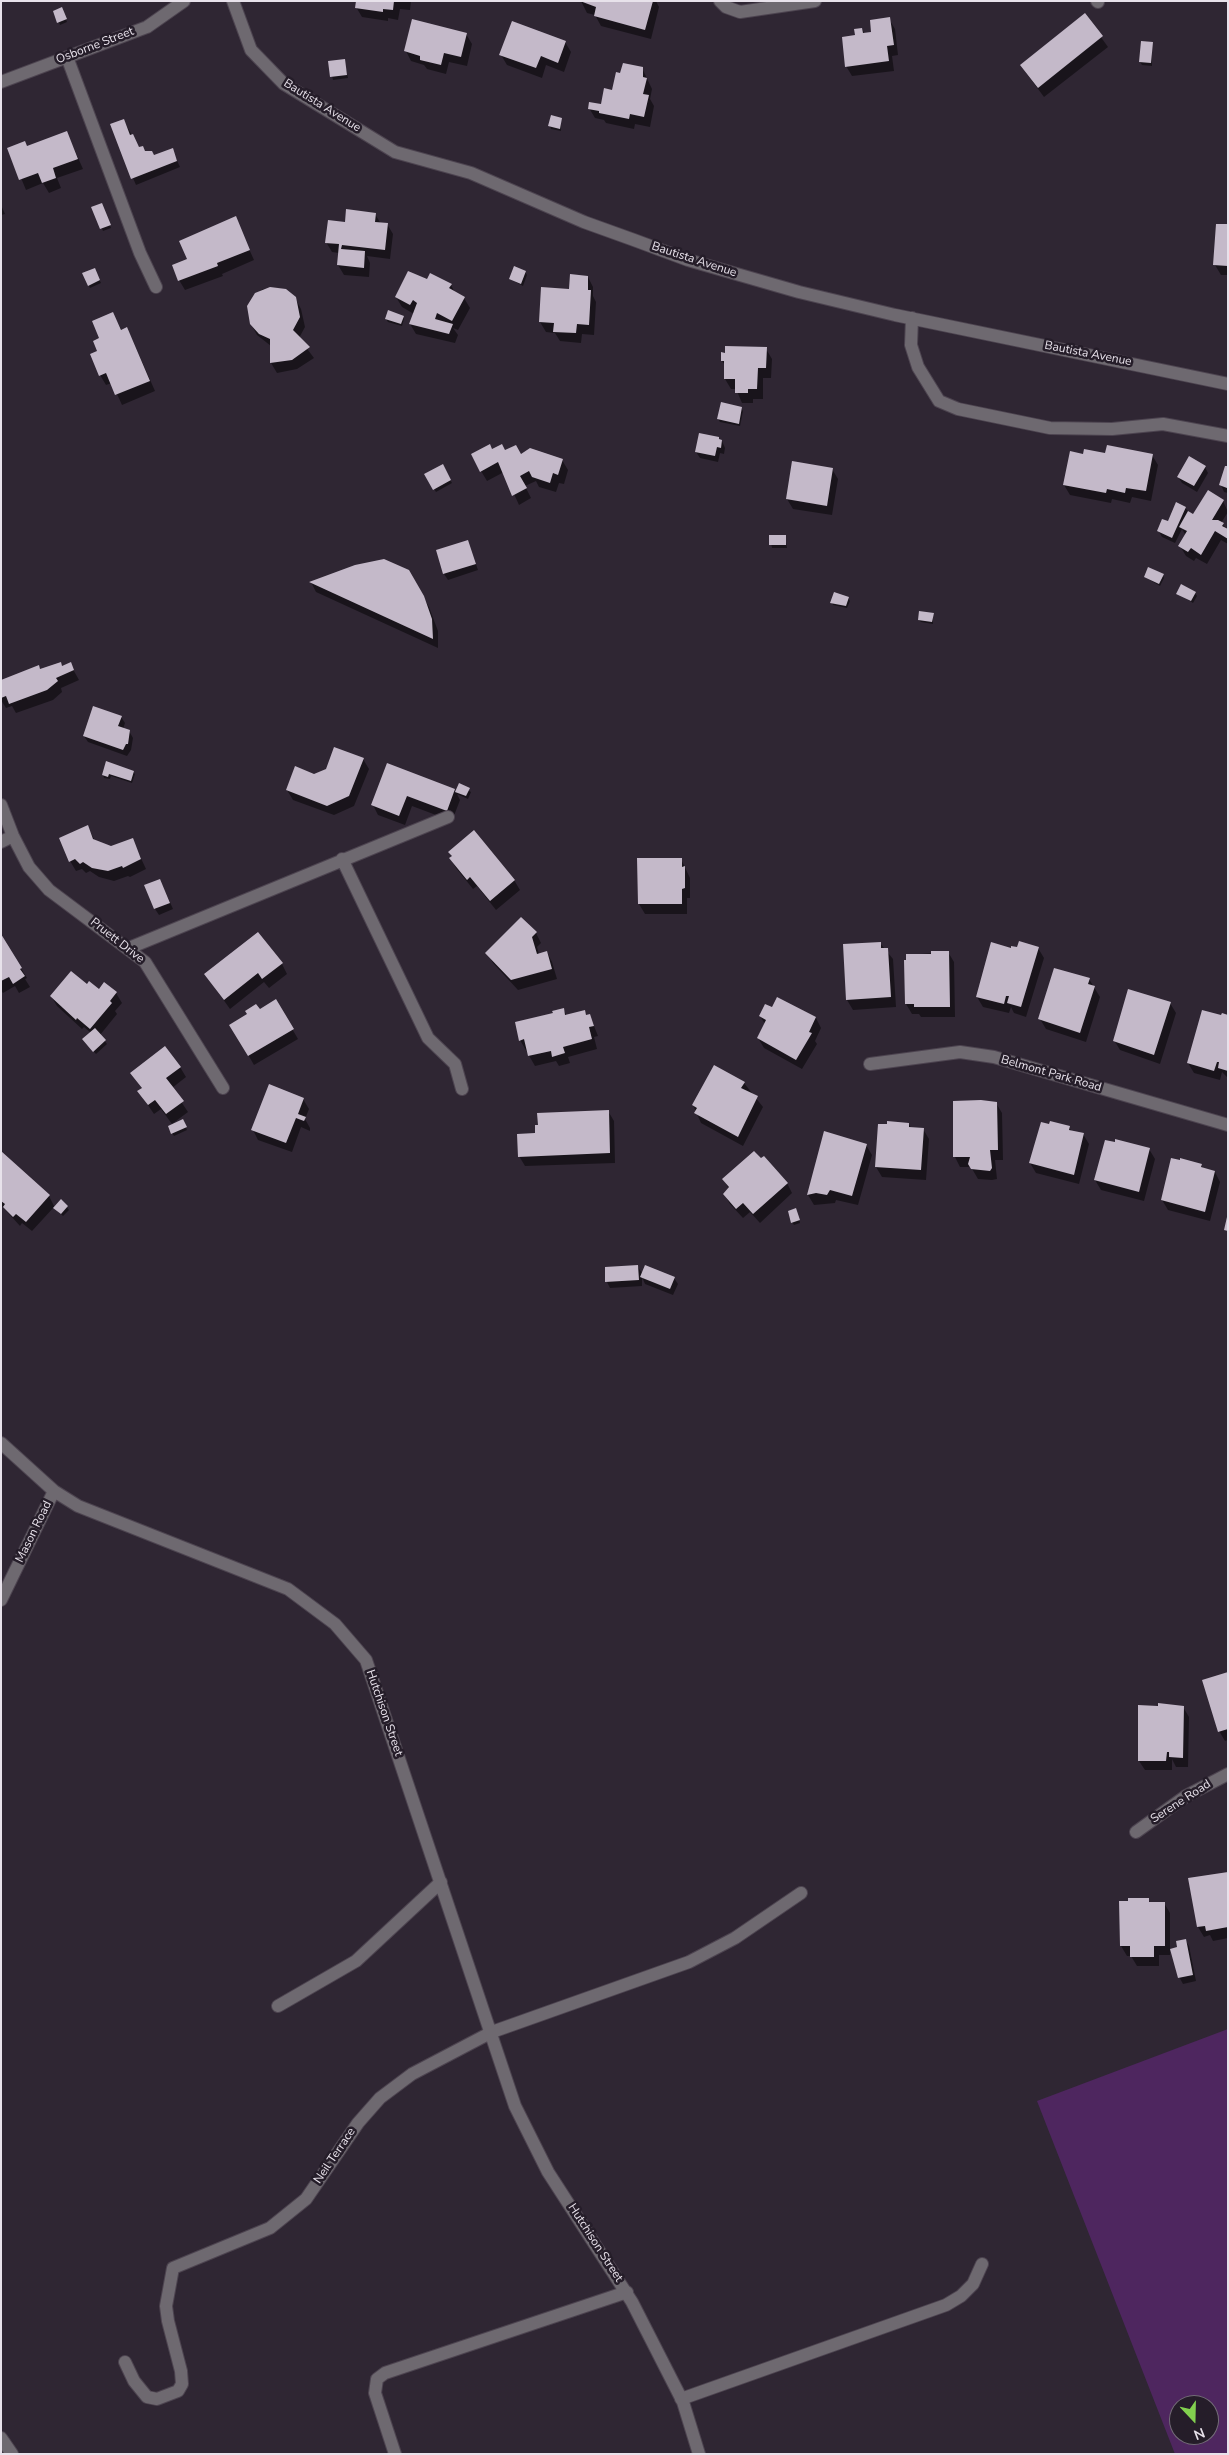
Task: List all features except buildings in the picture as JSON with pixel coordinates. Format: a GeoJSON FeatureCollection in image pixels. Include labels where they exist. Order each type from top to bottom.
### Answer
{"type":"FeatureCollection","features":[{"type":"Feature","properties":{"kind":"street","name":"Osborne Street"},"geometry":{"type":"LineString","coordinates":[[1,82],[147,27],[184,1]]}},
{"type":"Feature","properties":{"kind":"street","name":"Bautista Avenue"},"geometry":{"type":"LineString","coordinates":[[233,1],[252,50],[284,84],[395,152],[471,172],[584,222],[688,260],[799,292],[912,318],[1228,384]]}},
{"type":"Feature","properties":{"kind":"street"},"geometry":{"type":"LineString","coordinates":[[720,1],[726,7],[740,12],[815,1]]}},
{"type":"Feature","properties":{"kind":"street"},"geometry":{"type":"LineString","coordinates":[[66,57],[140,253],[156,287]]}},
{"type":"Feature","properties":{"kind":"street"},"geometry":{"type":"LineString","coordinates":[[912,318],[910,345],[918,367],[939,401],[958,409],[1050,428],[1112,429],[1163,424],[1228,436]]}},
{"type":"Feature","properties":{"kind":"street","name":"Pruett Drive"},"geometry":{"type":"LineString","coordinates":[[1,805],[13,836],[29,867],[49,890],[129,948],[145,962],[223,1088]]}},
{"type":"Feature","properties":{"kind":"street"},"geometry":{"type":"LineString","coordinates":[[129,948],[448,817]]}},
{"type":"Feature","properties":{"kind":"street"},"geometry":{"type":"LineString","coordinates":[[1,842],[13,836]]}},
{"type":"Feature","properties":{"kind":"street"},"geometry":{"type":"LineString","coordinates":[[342,859],[428,1038],[455,1064],[462,1089]]}},
{"type":"Feature","properties":{"kind":"street","name":"Belmont Park Road"},"geometry":{"type":"LineString","coordinates":[[870,1064],[960,1052],[986,1056],[1228,1125]]}},
{"type":"Feature","properties":{"kind":"street","name":"Hutchison Street"},"geometry":{"type":"LineString","coordinates":[[1,1443],[54,1491],[78,1506],[288,1589],[335,1624],[366,1660],[516,2106],[548,2172],[627,2292],[681,2399],[699,2454]]}},
{"type":"Feature","properties":{"kind":"street","name":"Mason Road"},"geometry":{"type":"LineString","coordinates":[[1,1600],[54,1491]]}},
{"type":"Feature","properties":{"kind":"street","name":"Serene Road"},"geometry":{"type":"LineString","coordinates":[[1136,1832],[1186,1796],[1228,1774]]}},
{"type":"Feature","properties":{"kind":"street"},"geometry":{"type":"LineString","coordinates":[[278,2006],[356,1961],[441,1882]]}},
{"type":"Feature","properties":{"kind":"street"},"geometry":{"type":"LineString","coordinates":[[492,2032],[689,1962],[735,1938],[801,1893]]}},
{"type":"Feature","properties":{"kind":"street","name":"Neil Terrace"},"geometry":{"type":"LineString","coordinates":[[125,2362],[134,2381],[147,2397],[157,2399],[178,2391],[182,2384],[181,2371],[166,2306],[172,2268],[270,2228],[306,2199],[358,2123],[380,2098],[412,2074],[492,2032]]}},
{"type":"Feature","properties":{"kind":"street"},"geometry":{"type":"LineString","coordinates":[[681,2399],[946,2305],[961,2296],[973,2284],[982,2264]]}},
{"type":"Feature","properties":{"kind":"street"},"geometry":{"type":"LineString","coordinates":[[395,2454],[375,2393],[377,2379],[385,2373],[627,2292]]}},
{"type":"Feature","properties":{"kind":"street"},"geometry":{"type":"LineString","coordinates":[[1,2438],[12,2454]]}},
{"type":"Feature","properties":{"kind":"shaded area"},"geometry":{"type":"Polygon","coordinates":[[[1228,2029],[1228,2454],[1175,2454],[1171,2445],[1219,2445],[1219,2395],[1169,2395],[1169,2439],[1037,2101],[1228,2029]]]}}]}
